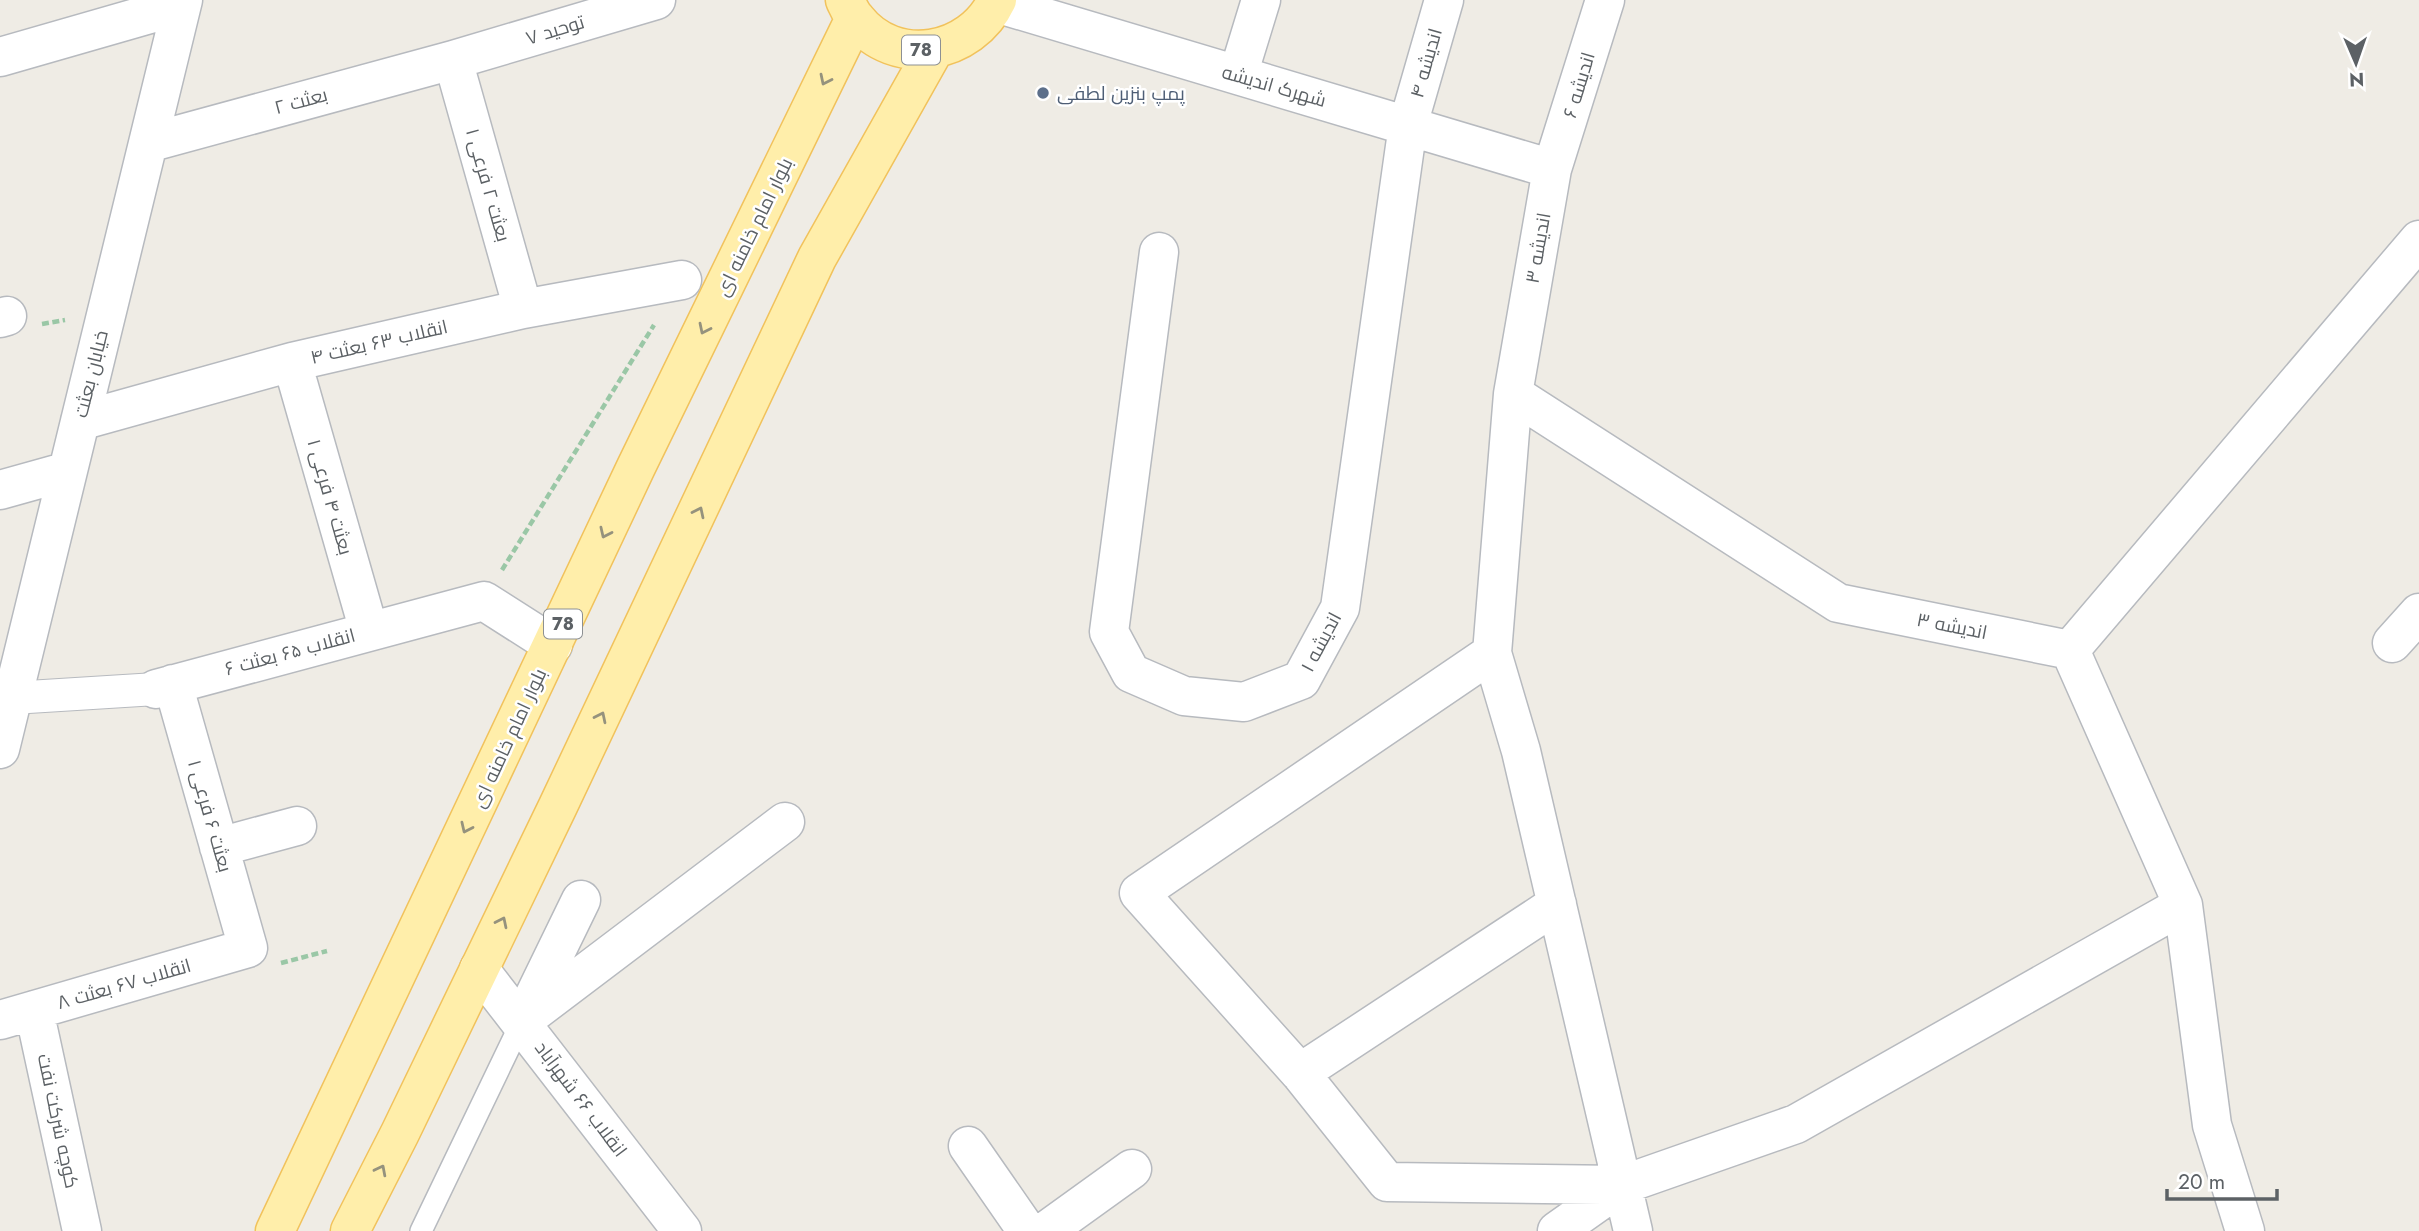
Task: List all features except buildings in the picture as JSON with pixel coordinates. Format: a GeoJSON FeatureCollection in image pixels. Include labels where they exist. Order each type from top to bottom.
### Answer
{"type":"FeatureCollection","features":[{"type":"Feature","properties":{"kind":"main road","name":"78"},"geometry":{"type":"LineString","coordinates":[[850,9],[871,34],[890,45],[912,50],[934,50],[964,39],[982,22],[996,1]]}},
{"type":"Feature","properties":{"kind":"main road","name":"بلوار امام خامنه ای"},"geometry":{"type":"LineString","coordinates":[[275,1231],[850,9]]}},
{"type":"Feature","properties":{"kind":"main road","name":"78"},"geometry":{"type":"LineString","coordinates":[[350,1231],[400,1133],[713,483],[817,258],[934,50]]}},
{"type":"Feature","properties":{"kind":"street","name":"توحید ۷"},"geometry":{"type":"LineString","coordinates":[[453,60],[656,0]]}},
{"type":"Feature","properties":{"kind":"street"},"geometry":{"type":"LineString","coordinates":[[1238,75],[1261,0]]}},
{"type":"Feature","properties":{"kind":"street","name":"اندیشه ۴"},"geometry":{"type":"LineString","coordinates":[[1408,125],[1444,0]]}},
{"type":"Feature","properties":{"kind":"street","name":"اندیشه ۶"},"geometry":{"type":"LineString","coordinates":[[1552,169],[1605,0]]}},
{"type":"Feature","properties":{"kind":"street","name":"شهرک اندیشه"},"geometry":{"type":"LineString","coordinates":[[996,1],[1552,169]]}},
{"type":"Feature","properties":{"kind":"street"},"geometry":{"type":"LineString","coordinates":[[0,57],[182,3]]}},
{"type":"Feature","properties":{"kind":"street","name":"خیابان بعثت"},"geometry":{"type":"LineString","coordinates":[[0,749],[11,677],[68,471],[182,3]]}},
{"type":"Feature","properties":{"kind":"street","name":"بعثت ۲"},"geometry":{"type":"LineString","coordinates":[[148,143],[453,60]]}},
{"type":"Feature","properties":{"kind":"street","name":"بعثت ۲ فرعی ۱"},"geometry":{"type":"LineString","coordinates":[[453,60],[523,309]]}},
{"type":"Feature","properties":{"kind":"street","name":"اندیشه ۱"},"geometry":{"type":"LineString","coordinates":[[1158,252],[1109,632],[1131,673],[1184,696],[1244,702],[1301,680],[1340,608],[1408,125]]}},
{"type":"Feature","properties":{"kind":"street","name":"اندیشه ۳"},"geometry":{"type":"LineString","coordinates":[[1552,169],[1513,394],[1838,603],[2070,650]]}},
{"type":"Feature","properties":{"kind":"street"},"geometry":{"type":"LineString","coordinates":[[2245,1231],[2212,1125],[2183,905],[2070,650],[2419,240]]}},
{"type":"Feature","properties":{"kind":"street","name":"انقلاب ۶۳ بعثت ۴"},"geometry":{"type":"LineString","coordinates":[[80,421],[292,362],[523,309],[682,279]]}},
{"type":"Feature","properties":{"kind":"street","name":"بعثت ۴ فرعی ۱"},"geometry":{"type":"LineString","coordinates":[[292,362],[369,631]]}},
{"type":"Feature","properties":{"kind":"street"},"geometry":{"type":"LineString","coordinates":[[1513,394],[1492,653],[1521,751],[1633,1231]]}},
{"type":"Feature","properties":{"kind":"street"},"geometry":{"type":"LineString","coordinates":[[0,490],[68,471]]}},
{"type":"Feature","properties":{"kind":"street"},"geometry":{"type":"LineString","coordinates":[[484,601],[553,645]]}},
{"type":"Feature","properties":{"kind":"street","name":"انقلاب ۶۵ بعثت ۶"},"geometry":{"type":"LineString","coordinates":[[11,677],[164,687],[484,601]]}},
{"type":"Feature","properties":{"kind":"street"},"geometry":{"type":"LineString","coordinates":[[2392,643],[2419,613]]}},
{"type":"Feature","properties":{"kind":"street"},"geometry":{"type":"LineString","coordinates":[[1492,653],[1139,893],[1300,1073],[1387,1182],[1622,1185]]}},
{"type":"Feature","properties":{"kind":"street","name":"بعثت ۶ فرعی ۱"},"geometry":{"type":"LineString","coordinates":[[164,687],[219,847],[248,948]]}},
{"type":"Feature","properties":{"kind":"street"},"geometry":{"type":"LineString","coordinates":[[522,1021],[785,822]]}},
{"type":"Feature","properties":{"kind":"street"},"geometry":{"type":"LineString","coordinates":[[219,847],[297,826]]}},
{"type":"Feature","properties":{"kind":"street"},"geometry":{"type":"LineString","coordinates":[[522,1021],[581,900]]}},
{"type":"Feature","properties":{"kind":"street"},"geometry":{"type":"LineString","coordinates":[[1300,1073],[1557,904]]}},
{"type":"Feature","properties":{"kind":"street"},"geometry":{"type":"LineString","coordinates":[[1557,1231],[1622,1185],[1796,1124],[2183,905]]}},
{"type":"Feature","properties":{"kind":"street","name":"انقلاب ۶۷ بعثت ۸"},"geometry":{"type":"LineString","coordinates":[[17,1015],[248,948]]}},
{"type":"Feature","properties":{"kind":"street","name":"انقلاب ۶۶ شهرآباد"},"geometry":{"type":"LineString","coordinates":[[479,969],[522,1021],[682,1231]]}},
{"type":"Feature","properties":{"kind":"street","name":"کوچه شرکت نفت"},"geometry":{"type":"LineString","coordinates":[[17,1015],[82,1231]]}},
{"type":"Feature","properties":{"kind":"street"},"geometry":{"type":"LineString","coordinates":[[968,1146],[1027,1231]]}},
{"type":"Feature","properties":{"kind":"street"},"geometry":{"type":"LineString","coordinates":[[1046,1231],[1132,1169]]}},
{"type":"Feature","properties":{"kind":"lane"},"geometry":{"type":"LineString","coordinates":[[421,1231],[522,1021]]}},
{"type":"Feature","properties":{"kind":"path"},"geometry":{"type":"LineString","coordinates":[[484,601],[682,279]]}},
{"type":"Feature","properties":{"kind":"path"},"geometry":{"type":"LineString","coordinates":[[4,317],[17,330],[107,311]]}},
{"type":"Feature","properties":{"kind":"place","name":"پمپ بنزین لطفی"},"geometry":{"type":"Point","coordinates":[1043,93]}}]}
